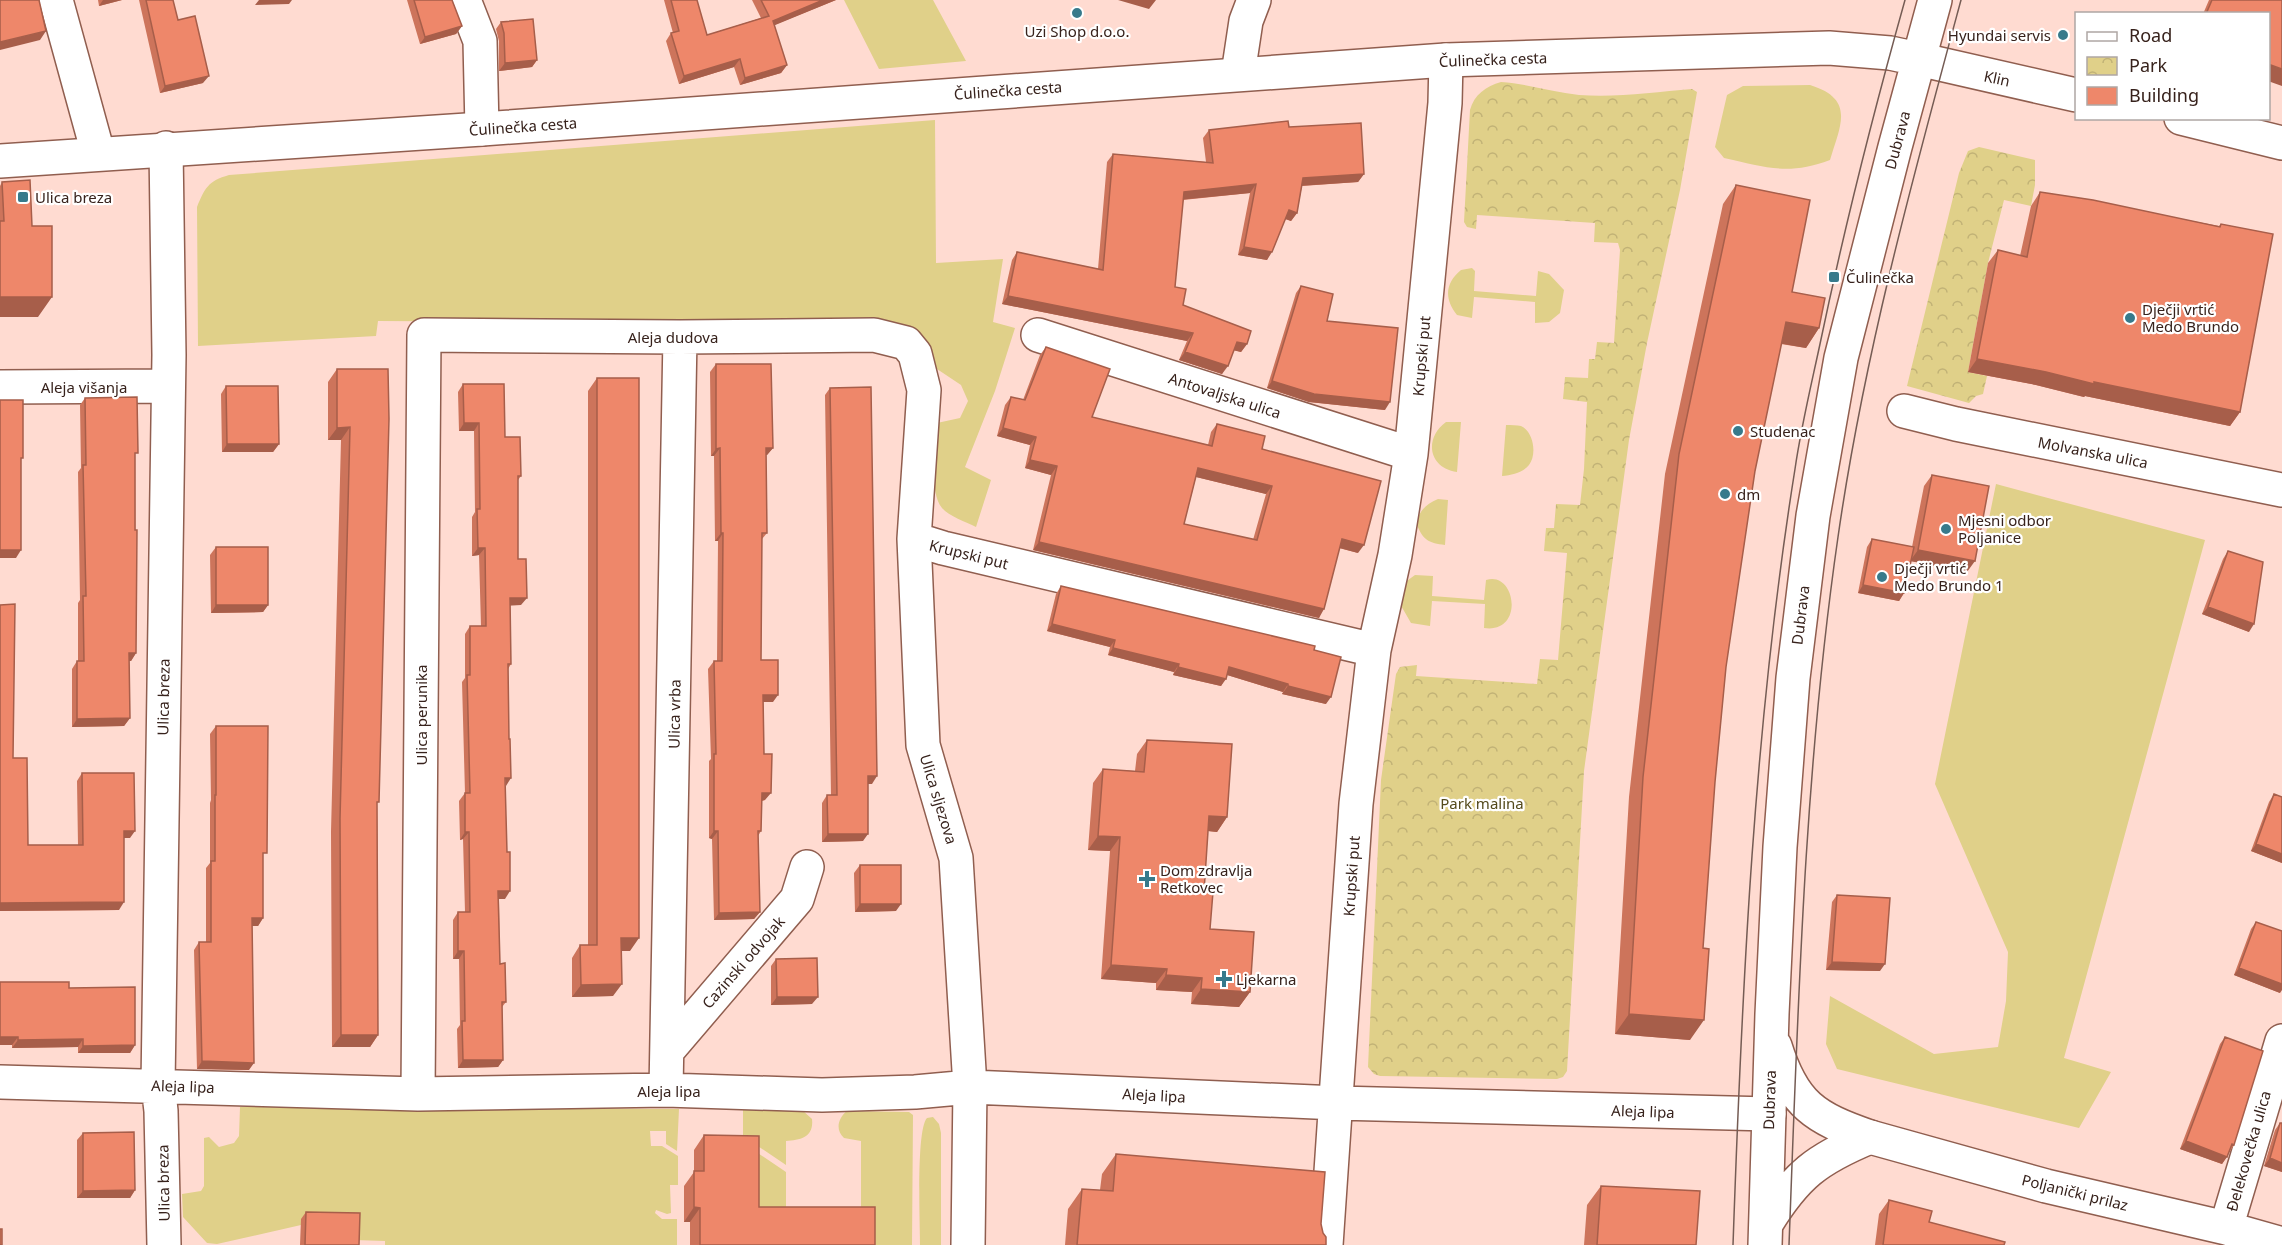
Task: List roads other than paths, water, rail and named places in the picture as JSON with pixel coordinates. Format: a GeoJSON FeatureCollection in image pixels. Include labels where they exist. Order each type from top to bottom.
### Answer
{"type":"FeatureCollection","features":[{"type":"Feature","properties":{"kind":"street"},"geometry":{"type":"LineString","coordinates":[[56,0],[98,153]]}},
{"type":"Feature","properties":{"kind":"street"},"geometry":{"type":"LineString","coordinates":[[464,0],[480,41],[482,129]]}},
{"type":"Feature","properties":{"kind":"street"},"geometry":{"type":"LineString","coordinates":[[1238,74],[1246,21],[1254,0]]}},
{"type":"Feature","properties":{"kind":"street","name":"Dubrava"},"geometry":{"type":"LineString","coordinates":[[1765,1235],[1779,858],[1793,678],[1813,516],[1841,358],[1935,0]]}},
{"type":"Feature","properties":{"kind":"street","name":"Čulinečka cesta"},"geometry":{"type":"LineString","coordinates":[[0,161],[1446,60],[1829,48],[1890,53],[1918,59]]}},
{"type":"Feature","properties":{"kind":"street","name":"Klin"},"geometry":{"type":"LineString","coordinates":[[1918,59],[2075,95]]}},
{"type":"Feature","properties":{"kind":"street","name":"Krupski put"},"geometry":{"type":"LineString","coordinates":[[1337,1103],[1356,804],[1374,650],[1395,555],[1411,454],[1445,103],[1446,60]]}},
{"type":"Feature","properties":{"kind":"street"},"geometry":{"type":"LineString","coordinates":[[2189,120],[2282,143]]}},
{"type":"Feature","properties":{"kind":"street","name":"Ulica breza"},"geometry":{"type":"LineString","coordinates":[[164,1245],[162,1118],[158,1086],[169,355],[166,148]]}},
{"type":"Feature","properties":{"kind":"street","name":"Aleja dudova"},"geometry":{"type":"LineString","coordinates":[[424,335],[680,337],[874,335],[906,343],[915,354]]}},
{"type":"Feature","properties":{"kind":"street","name":"Ulica perunika"},"geometry":{"type":"LineString","coordinates":[[418,1094],[424,335]]}},
{"type":"Feature","properties":{"kind":"street","name":"Antovaljska ulica"},"geometry":{"type":"LineString","coordinates":[[1038,335],[1411,454]]}},
{"type":"Feature","properties":{"kind":"street","name":"Ulica vrba"},"geometry":{"type":"LineString","coordinates":[[666,1090],[680,337]]}},
{"type":"Feature","properties":{"kind":"street","name":"Ulica sljezova"},"geometry":{"type":"LineString","coordinates":[[915,354],[924,390],[914,540],[923,745],[956,858],[970,1086],[968,1245]]}},
{"type":"Feature","properties":{"kind":"street","name":"Aleja višanja"},"geometry":{"type":"LineString","coordinates":[[0,387],[168,386]]}},
{"type":"Feature","properties":{"kind":"street","name":"Molvanska ulica"},"geometry":{"type":"LineString","coordinates":[[1904,411],[1956,424],[2282,490]]}},
{"type":"Feature","properties":{"kind":"street","name":"Krupski put"},"geometry":{"type":"LineString","coordinates":[[914,540],[1374,650]]}},
{"type":"Feature","properties":{"kind":"street","name":"Cazinski odvojak"},"geometry":{"type":"LineString","coordinates":[[668,1050],[797,899],[807,867]]}},
{"type":"Feature","properties":{"kind":"street","name":"Poljanički prilaz"},"geometry":{"type":"LineString","coordinates":[[1771,1034],[1784,1072],[1796,1091],[1808,1107],[1831,1123],[1870,1137],[2046,1186],[2226,1228],[2282,1244]]}},
{"type":"Feature","properties":{"kind":"street","name":"Đelekovečka ulica"},"geometry":{"type":"LineString","coordinates":[[2226,1228],[2282,1041]]}},
{"type":"Feature","properties":{"kind":"street","name":"Aleja lipa"},"geometry":{"type":"LineString","coordinates":[[0,1082],[418,1094],[666,1090],[822,1095],[915,1092],[970,1086],[1337,1103],[1768,1114]]}},
{"type":"Feature","properties":{"kind":"street"},"geometry":{"type":"LineString","coordinates":[[1326,1245],[1337,1103]]}},
{"type":"Feature","properties":{"kind":"street"},"geometry":{"type":"LineString","coordinates":[[1765,1235],[1791,1186],[1840,1150],[1870,1137]]}},
{"type":"Feature","properties":{"kind":"tram line"},"geometry":{"type":"LineString","coordinates":[[1733,1245],[1752,856],[1769,662],[1781,565],[1800,438],[1829,301],[1859,172],[1905,0]]}},
{"type":"Feature","properties":{"kind":"tram line"},"geometry":{"type":"LineString","coordinates":[[1789,1245],[1799,979],[1810,802],[1817,714],[1838,537],[1861,401],[1891,267],[1961,0]]}},
{"type":"Feature","properties":{"kind":"place","name":"Uzi Shop d.o.o."},"geometry":{"type":"Point","coordinates":[1077,13]}},
{"type":"Feature","properties":{"kind":"place","name":"Hyundai servis"},"geometry":{"type":"Point","coordinates":[2063,35]}},
{"type":"Feature","properties":{"kind":"place","name":"Ulica breza"},"geometry":{"type":"Point","coordinates":[23,197]}},
{"type":"Feature","properties":{"kind":"place","name":"Čulinečka"},"geometry":{"type":"Point","coordinates":[1834,277]}},
{"type":"Feature","properties":{"kind":"place","name":"Dječji vrtić Medo Brundo"},"geometry":{"type":"Point","coordinates":[2130,318]}},
{"type":"Feature","properties":{"kind":"place","name":"Studenac"},"geometry":{"type":"Point","coordinates":[1738,431]}},
{"type":"Feature","properties":{"kind":"place","name":"dm"},"geometry":{"type":"Point","coordinates":[1725,494]}},
{"type":"Feature","properties":{"kind":"place","name":"Mjesni odbor Poljanice"},"geometry":{"type":"Point","coordinates":[1946,529]}},
{"type":"Feature","properties":{"kind":"place","name":"Dječji vrtić Medo Brundo 1"},"geometry":{"type":"Point","coordinates":[1882,577]}},
{"type":"Feature","properties":{"kind":"place","name":"Dom zdravlja Retkovec"},"geometry":{"type":"Point","coordinates":[1147,879]}},
{"type":"Feature","properties":{"kind":"place","name":"Ljekarna"},"geometry":{"type":"Point","coordinates":[1224,979]}},
{"type":"Feature","properties":{"kind":"park label","name":"Park malina"},"geometry":{"type":"Point","coordinates":[1482,803]}}]}
